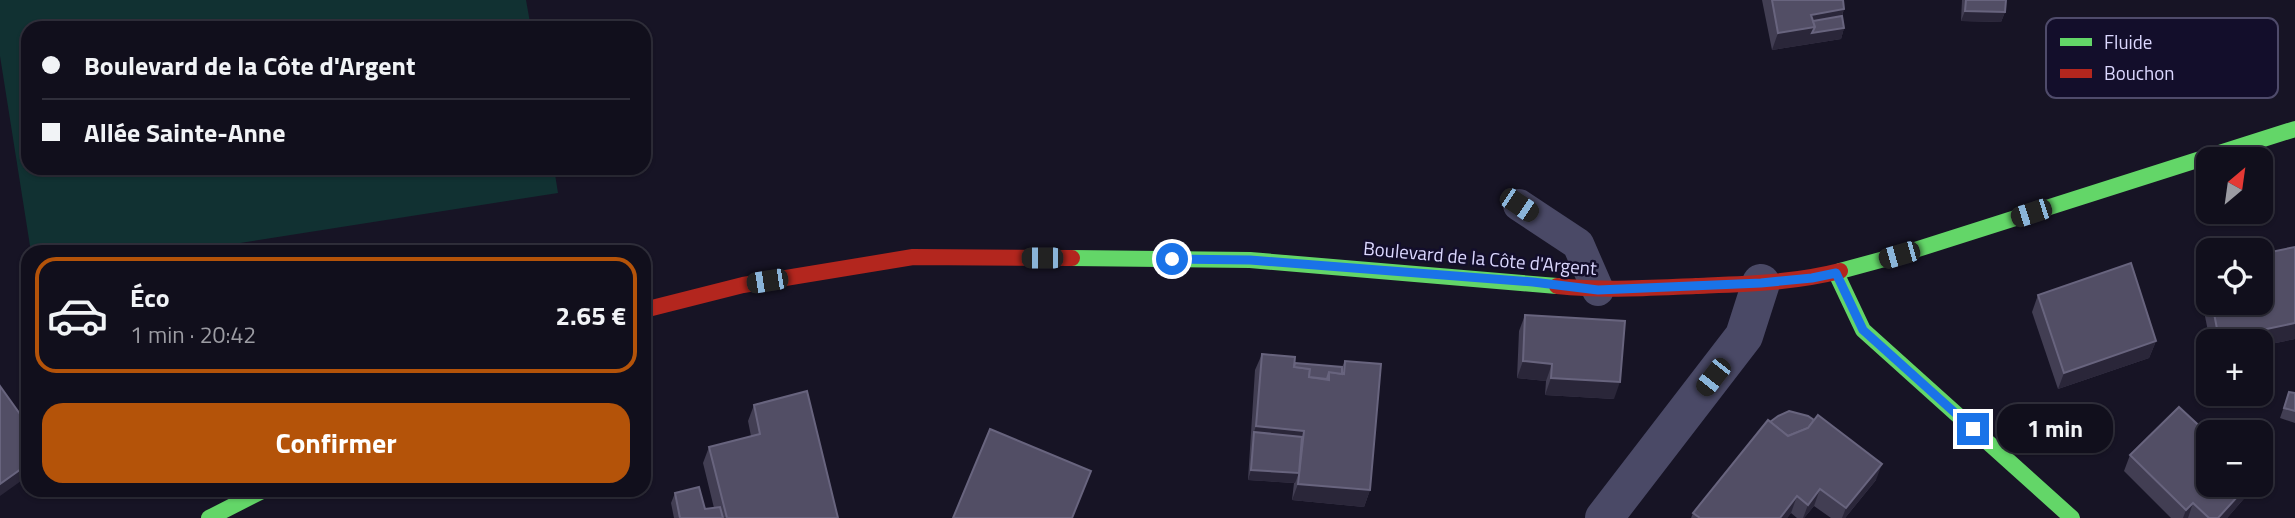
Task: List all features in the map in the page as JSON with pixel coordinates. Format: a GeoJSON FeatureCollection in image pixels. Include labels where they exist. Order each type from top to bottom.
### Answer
{"type":"FeatureCollection","features":[{"type":"Feature","properties":{"kind":"main road","name":"Boulevard de la Côte d'Argent"},"geometry":{"type":"LineString","coordinates":[[651,308],[743,285],[913,257],[1250,260],[1533,282],[1598,290],[1761,283],[1812,278],[1836,273],[2295,129]]}},
{"type":"Feature","properties":{"kind":"main road"},"geometry":{"type":"LineString","coordinates":[[1836,273],[1863,330],[2072,518]]}},
{"type":"Feature","properties":{"kind":"main road"},"geometry":{"type":"LineString","coordinates":[[209,518],[250,497]]}},
{"type":"Feature","properties":{"kind":"street"},"geometry":{"type":"LineString","coordinates":[[1604,518],[1744,336],[1761,283]]}},
{"type":"Feature","properties":{"kind":"lane"},"geometry":{"type":"LineString","coordinates":[[1519,205],[1578,244],[1598,290]]}},
{"type":"Feature","properties":{"kind":"green space"},"geometry":{"type":"Polygon","coordinates":[[[0,0],[526,0],[530,21],[21,21],[21,175],[555,175],[558,193],[227,245],[30,245],[0,56],[0,0]]]}},
{"type":"Feature","properties":{"kind":"building"},"geometry":{"type":"Polygon","coordinates":[[[1772,0],[1843,0],[1844,9],[1811,15],[1815,27],[1778,33],[1772,0]]]}},
{"type":"Feature","properties":{"kind":"building"},"geometry":{"type":"Polygon","coordinates":[[[1966,0],[2006,0],[2005,12],[1965,11],[1966,0]]]}},
{"type":"Feature","properties":{"kind":"building"},"geometry":{"type":"Polygon","coordinates":[[[1842,16],[1844,28],[1812,33],[1815,27],[1813,21],[1842,16]]]}},
{"type":"Feature","properties":{"kind":"building"},"geometry":{"type":"Polygon","coordinates":[[[2295,247],[2295,323],[2266,329],[2217,329],[2214,315],[2273,315],[2273,252],[2295,247]]]}},
{"type":"Feature","properties":{"kind":"building"},"geometry":{"type":"Polygon","coordinates":[[[2131,263],[2156,341],[2064,373],[2038,295],[2131,263]]]}},
{"type":"Feature","properties":{"kind":"building"},"geometry":{"type":"Polygon","coordinates":[[[1525,315],[1625,321],[1620,382],[1551,378],[1552,364],[1523,361],[1525,315]]]}},
{"type":"Feature","properties":{"kind":"building"},"geometry":{"type":"Polygon","coordinates":[[[1262,354],[1295,357],[1294,367],[1310,369],[1309,377],[1329,380],[1329,372],[1344,374],[1345,361],[1381,364],[1370,490],[1298,484],[1304,431],[1256,426],[1262,354]]]}},
{"type":"Feature","properties":{"kind":"building"},"geometry":{"type":"Polygon","coordinates":[[[1295,363],[1342,367],[1342,374],[1329,372],[1327,379],[1309,377],[1310,369],[1294,367],[1295,363]]]}},
{"type":"Feature","properties":{"kind":"building"},"geometry":{"type":"Polygon","coordinates":[[[0,386],[21,415],[21,469],[0,484],[0,386]]]}},
{"type":"Feature","properties":{"kind":"building"},"geometry":{"type":"Polygon","coordinates":[[[807,391],[838,518],[727,518],[709,447],[760,434],[754,405],[807,391]]]}},
{"type":"Feature","properties":{"kind":"building"},"geometry":{"type":"Polygon","coordinates":[[[2289,392],[2295,393],[2295,411],[2284,408],[2289,392]]]}},
{"type":"Feature","properties":{"kind":"building"},"geometry":{"type":"Polygon","coordinates":[[[2179,407],[2196,423],[2196,497],[2237,497],[2218,518],[2209,518],[2193,503],[2186,510],[2130,455],[2179,407]]]}},
{"type":"Feature","properties":{"kind":"building"},"geometry":{"type":"Polygon","coordinates":[[[1789,411],[1814,420],[1808,428],[1788,436],[1770,422],[1789,411]]]}},
{"type":"Feature","properties":{"kind":"building"},"geometry":{"type":"Polygon","coordinates":[[[1818,415],[1882,464],[1846,508],[1820,489],[1808,505],[1797,496],[1780,518],[1700,518],[1693,513],[1768,420],[1788,436],[1808,428],[1818,415]]]}},
{"type":"Feature","properties":{"kind":"building"},"geometry":{"type":"Polygon","coordinates":[[[990,429],[1091,471],[1072,518],[953,518],[990,429]]]}},
{"type":"Feature","properties":{"kind":"building"},"geometry":{"type":"Polygon","coordinates":[[[1254,432],[1302,437],[1299,473],[1251,470],[1254,432]]]}},
{"type":"Feature","properties":{"kind":"building"},"geometry":{"type":"Polygon","coordinates":[[[699,487],[705,509],[720,507],[723,518],[680,518],[675,493],[699,487]]]}},
{"type":"Feature","properties":{"kind":"traffic: fast"},"geometry":{"type":"LineString","coordinates":[[1840,271],[1899,255],[2295,129]]}},
{"type":"Feature","properties":{"kind":"traffic: fast"},"geometry":{"type":"LineString","coordinates":[[1072,258],[1250,260],[1557,286]]}},
{"type":"Feature","properties":{"kind":"traffic: fast"},"geometry":{"type":"LineString","coordinates":[[1836,273],[1863,330],[2072,518]]}},
{"type":"Feature","properties":{"kind":"traffic: fast"},"geometry":{"type":"LineString","coordinates":[[209,518],[250,497]]}},
{"type":"Feature","properties":{"kind":"traffic: jam"},"geometry":{"type":"LineString","coordinates":[[651,308],[743,285],[913,257],[1072,258]]}},
{"type":"Feature","properties":{"kind":"traffic: jam"},"geometry":{"type":"LineString","coordinates":[[1557,286],[1626,289],[1751,284],[1840,271]]}},
{"type":"Feature","properties":{"kind":"route"},"geometry":{"type":"LineString","coordinates":[[1172,259],[1250,260],[1533,282],[1598,290],[1761,283],[1836,273],[1863,330],[1973,429]]}}]}
